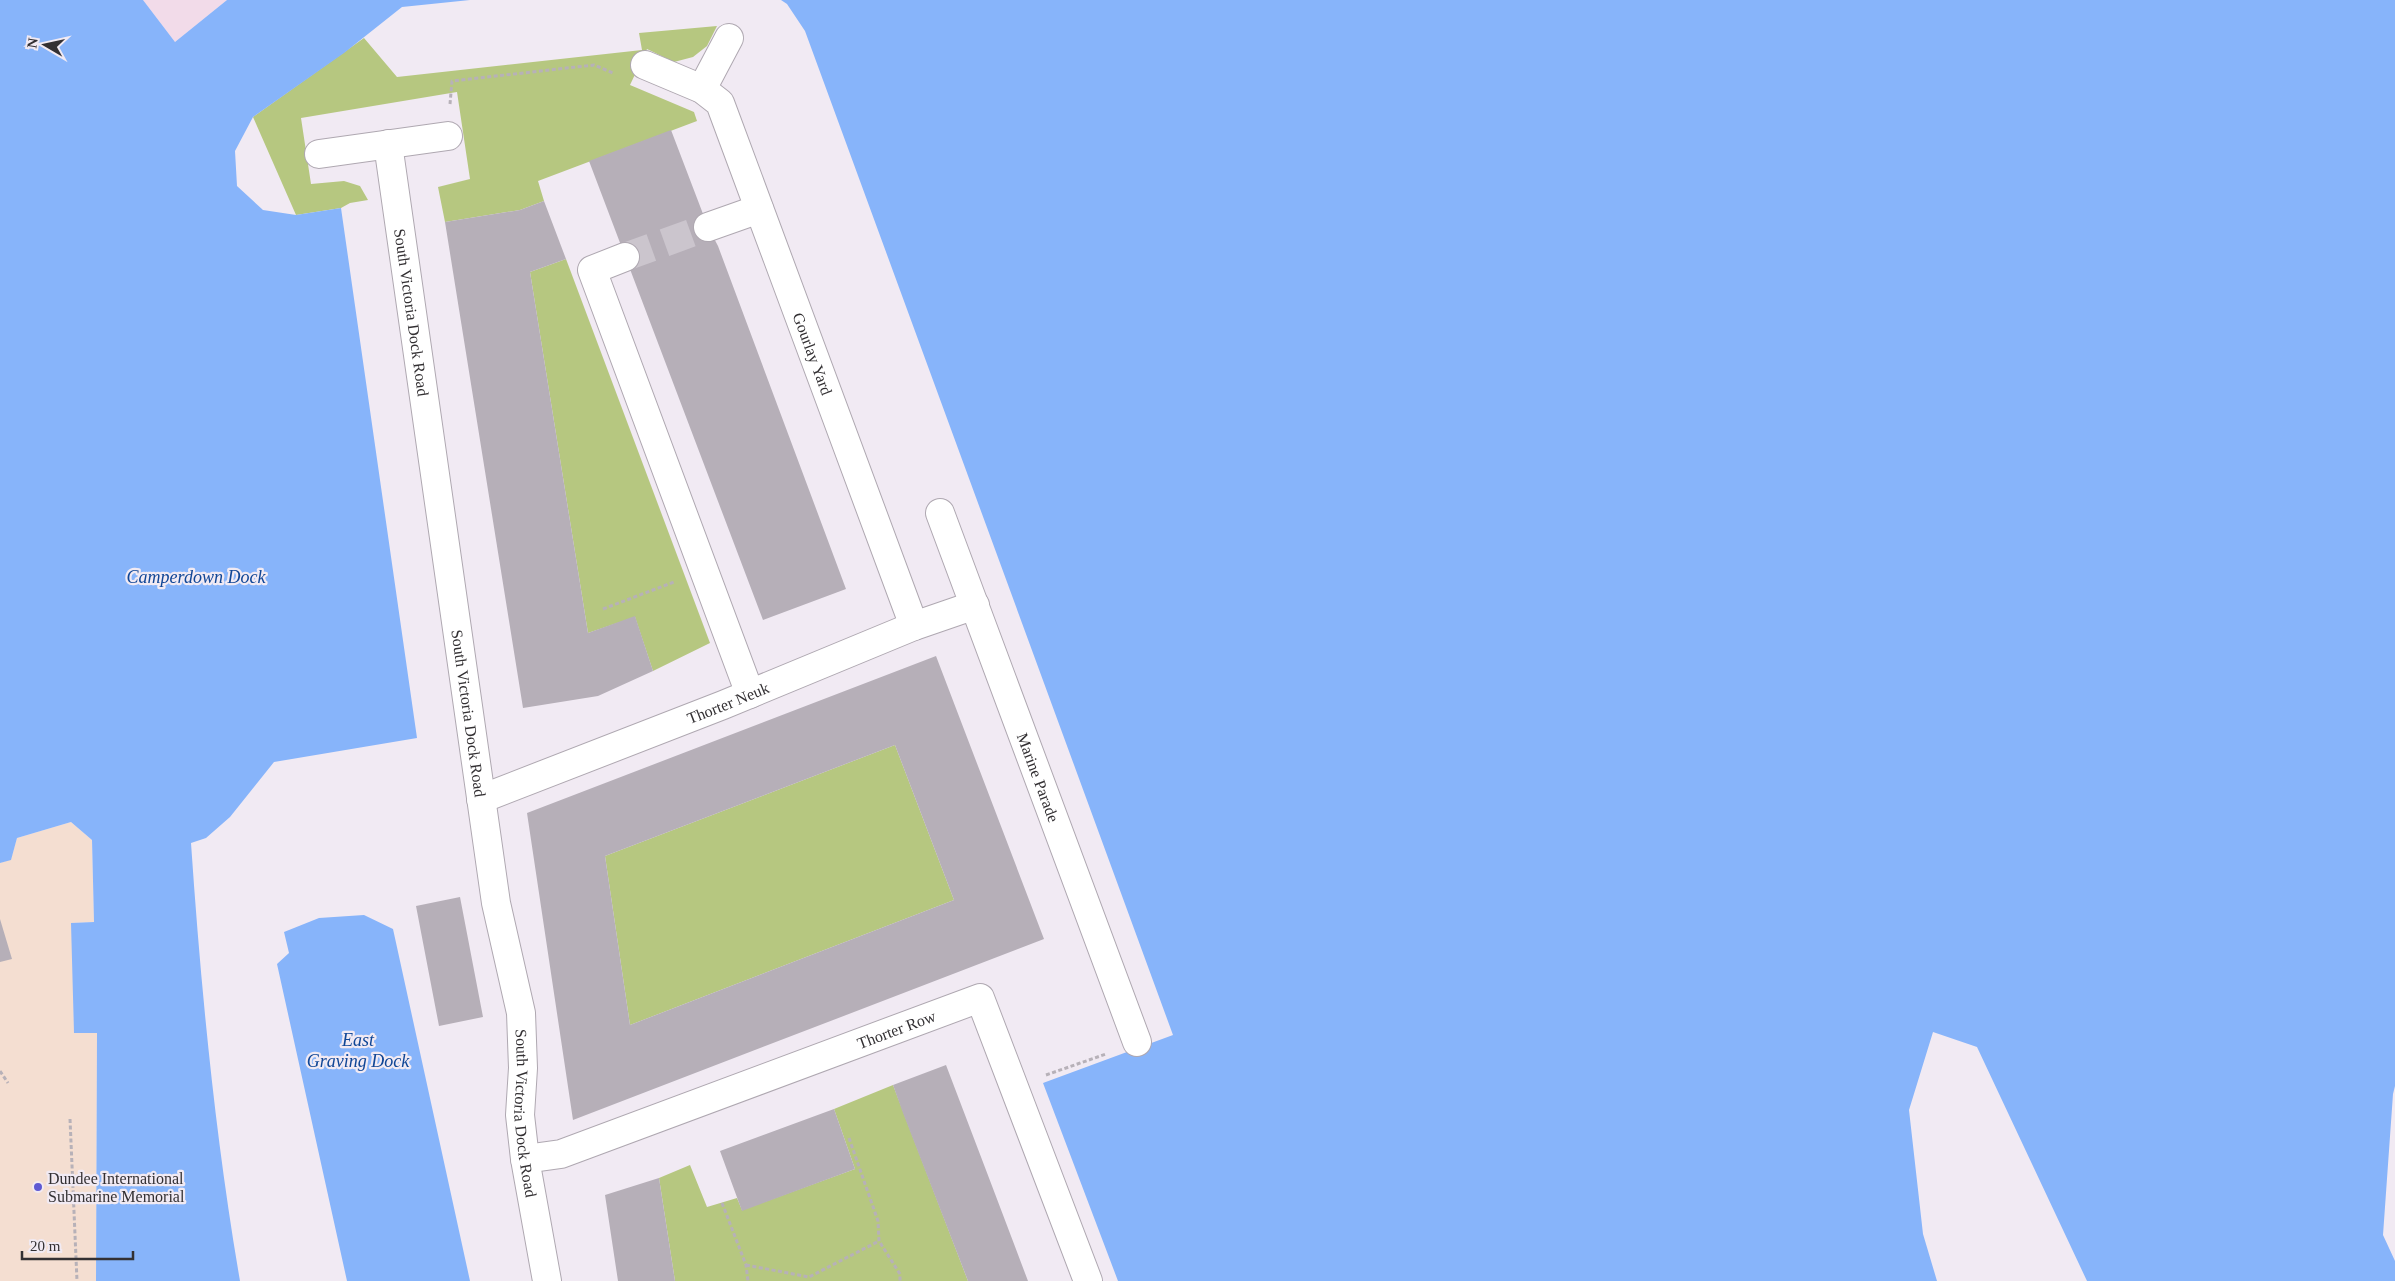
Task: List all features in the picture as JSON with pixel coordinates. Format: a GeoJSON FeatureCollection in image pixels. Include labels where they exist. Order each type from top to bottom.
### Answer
{"type":"FeatureCollection","features":[{"type":"Feature","properties":{"kind":"street"},"geometry":{"type":"LineString","coordinates":[[702,90],[729,38]]}},
{"type":"Feature","properties":{"kind":"street","name":"Gourlay Yard"},"geometry":{"type":"LineString","coordinates":[[644,64],[702,90],[720,104],[914,626]]}},
{"type":"Feature","properties":{"kind":"street"},"geometry":{"type":"LineString","coordinates":[[319,154],[448,136]]}},
{"type":"Feature","properties":{"kind":"street","name":"South Victoria Dock Road"},"geometry":{"type":"LineString","coordinates":[[388,144],[496,903],[520,1013],[523,1068],[520,1114],[547,1281]]}},
{"type":"Feature","properties":{"kind":"street"},"geometry":{"type":"LineString","coordinates":[[708,227],[759,209]]}},
{"type":"Feature","properties":{"kind":"street"},"geometry":{"type":"LineString","coordinates":[[625,257],[592,270],[750,694]]}},
{"type":"Feature","properties":{"kind":"street","name":"Marine Parade"},"geometry":{"type":"LineString","coordinates":[[940,513],[1137,1042]]}},
{"type":"Feature","properties":{"kind":"street","name":"Thorter Neuk"},"geometry":{"type":"LineString","coordinates":[[481,799],[750,694],[914,626],[974,605]]}},
{"type":"Feature","properties":{"kind":"street","name":"Thorter Row"},"geometry":{"type":"LineString","coordinates":[[526,1159],[561,1154],[980,998],[1088,1281]]}},
{"type":"Feature","properties":{"kind":"path"},"geometry":{"type":"LineString","coordinates":[[448,136],[452,81],[594,65],[635,84],[644,64]]}},
{"type":"Feature","properties":{"kind":"path"},"geometry":{"type":"LineString","coordinates":[[603,609],[674,582]]}},
{"type":"Feature","properties":{"kind":"path"},"geometry":{"type":"LineString","coordinates":[[1043,1076],[1137,1042]]}},
{"type":"Feature","properties":{"kind":"path"},"geometry":{"type":"LineString","coordinates":[[0,1071],[8,1083]]}},
{"type":"Feature","properties":{"kind":"path"},"geometry":{"type":"LineString","coordinates":[[70,1119],[77,1281]]}},
{"type":"Feature","properties":{"kind":"path"},"geometry":{"type":"LineString","coordinates":[[850,1138],[878,1221],[879,1241],[900,1274],[900,1281]]}},
{"type":"Feature","properties":{"kind":"path"},"geometry":{"type":"LineString","coordinates":[[722,1203],[746,1266],[748,1281]]}},
{"type":"Feature","properties":{"kind":"path"},"geometry":{"type":"LineString","coordinates":[[746,1266],[810,1279],[879,1241]]}},
{"type":"Feature","properties":{"kind":"shaded area"},"geometry":{"type":"Polygon","coordinates":[[[143,0],[227,0],[175,42],[143,0]]]}},
{"type":"Feature","properties":{"kind":"shaded area"},"geometry":{"type":"Polygon","coordinates":[[[71,822],[92,840],[94,922],[72,923],[74,1032],[97,1032],[96,1281],[0,1281],[0,863],[11,859],[17,838],[71,822]]]}},
{"type":"Feature","properties":{"kind":"green space"},"geometry":{"type":"Polygon","coordinates":[[[717,26],[707,46],[693,57],[674,62],[647,49],[630,85],[694,112],[697,121],[538,181],[544,201],[520,210],[445,222],[438,187],[470,179],[457,92],[301,118],[311,184],[344,181],[360,186],[368,200],[350,203],[341,208],[296,215],[253,117],[364,38],[397,77],[642,50],[639,33],[717,26]]]}},
{"type":"Feature","properties":{"kind":"green space"},"geometry":{"type":"Polygon","coordinates":[[[566,259],[710,643],[653,671],[635,617],[588,633],[530,272],[566,259]]]}},
{"type":"Feature","properties":{"kind":"green space"},"geometry":{"type":"Polygon","coordinates":[[[895,745],[954,900],[630,1025],[605,856],[895,745]]]}},
{"type":"Feature","properties":{"kind":"green space"},"geometry":{"type":"Polygon","coordinates":[[[893,1085],[968,1281],[675,1281],[659,1178],[690,1165],[707,1207],[737,1198],[742,1210],[855,1169],[834,1109],[893,1085]]]}},
{"type":"Feature","properties":{"kind":"water","name":"Camperdown Dock"},"geometry":{"type":"Polygon","coordinates":[[[0,0],[143,0],[175,42],[227,0],[470,0],[402,7],[344,53],[253,117],[235,151],[237,186],[263,210],[296,215],[341,208],[417,738],[274,762],[230,817],[206,838],[191,843],[199,953],[216,1117],[240,1281],[96,1281],[97,1033],[74,1033],[71,923],[94,922],[92,840],[71,822],[17,838],[11,860],[0,863],[0,0]]]}},
{"type":"Feature","properties":{"kind":"water"},"geometry":{"type":"Polygon","coordinates":[[[781,0],[2395,0],[2395,1086],[2383,1235],[2395,1261],[2395,1281],[2087,1281],[1977,1047],[1933,1032],[1909,1110],[1923,1234],[1937,1281],[1118,1281],[1043,1083],[1173,1035],[805,31],[787,4],[781,0]]]}},
{"type":"Feature","properties":{"kind":"water","name":"East Graving Dock"},"geometry":{"type":"Polygon","coordinates":[[[364,915],[393,929],[470,1281],[347,1281],[277,964],[289,953],[284,932],[319,918],[364,915]]]}},
{"type":"Feature","properties":{"kind":"building"},"geometry":{"type":"Polygon","coordinates":[[[671,130],[708,227],[718,246],[846,589],[763,620],[589,161],[671,130]]]}},
{"type":"Feature","properties":{"kind":"building"},"geometry":{"type":"Polygon","coordinates":[[[544,201],[566,259],[530,272],[588,633],[635,616],[653,671],[598,696],[523,708],[445,222],[520,210],[544,201]]]}},
{"type":"Feature","properties":{"kind":"building"},"geometry":{"type":"Polygon","coordinates":[[[936,656],[1044,939],[573,1120],[527,813],[936,656]],[[895,745],[605,856],[630,1025],[954,900],[895,745]]]}},
{"type":"Feature","properties":{"kind":"building"},"geometry":{"type":"Polygon","coordinates":[[[460,897],[483,1017],[439,1026],[416,906],[460,897]]]}},
{"type":"Feature","properties":{"kind":"building"},"geometry":{"type":"Polygon","coordinates":[[[0,919],[12,959],[0,962],[0,919]]]}},
{"type":"Feature","properties":{"kind":"building"},"geometry":{"type":"Polygon","coordinates":[[[946,1065],[1028,1281],[968,1281],[903,1113],[893,1085],[946,1065]]]}},
{"type":"Feature","properties":{"kind":"building"},"geometry":{"type":"Polygon","coordinates":[[[834,1109],[855,1169],[742,1211],[720,1151],[834,1109]]]}},
{"type":"Feature","properties":{"kind":"building"},"geometry":{"type":"Polygon","coordinates":[[[659,1178],[675,1281],[618,1281],[605,1195],[659,1178]]]}},
{"type":"Feature","properties":{"kind":"tunnel"},"geometry":{"type":"LineString","coordinates":[[625,257],[708,227]]}},
{"type":"Feature","properties":{"kind":"place","name":"Dundee International Submarine Memorial"},"geometry":{"type":"Point","coordinates":[38,1187]}}]}
